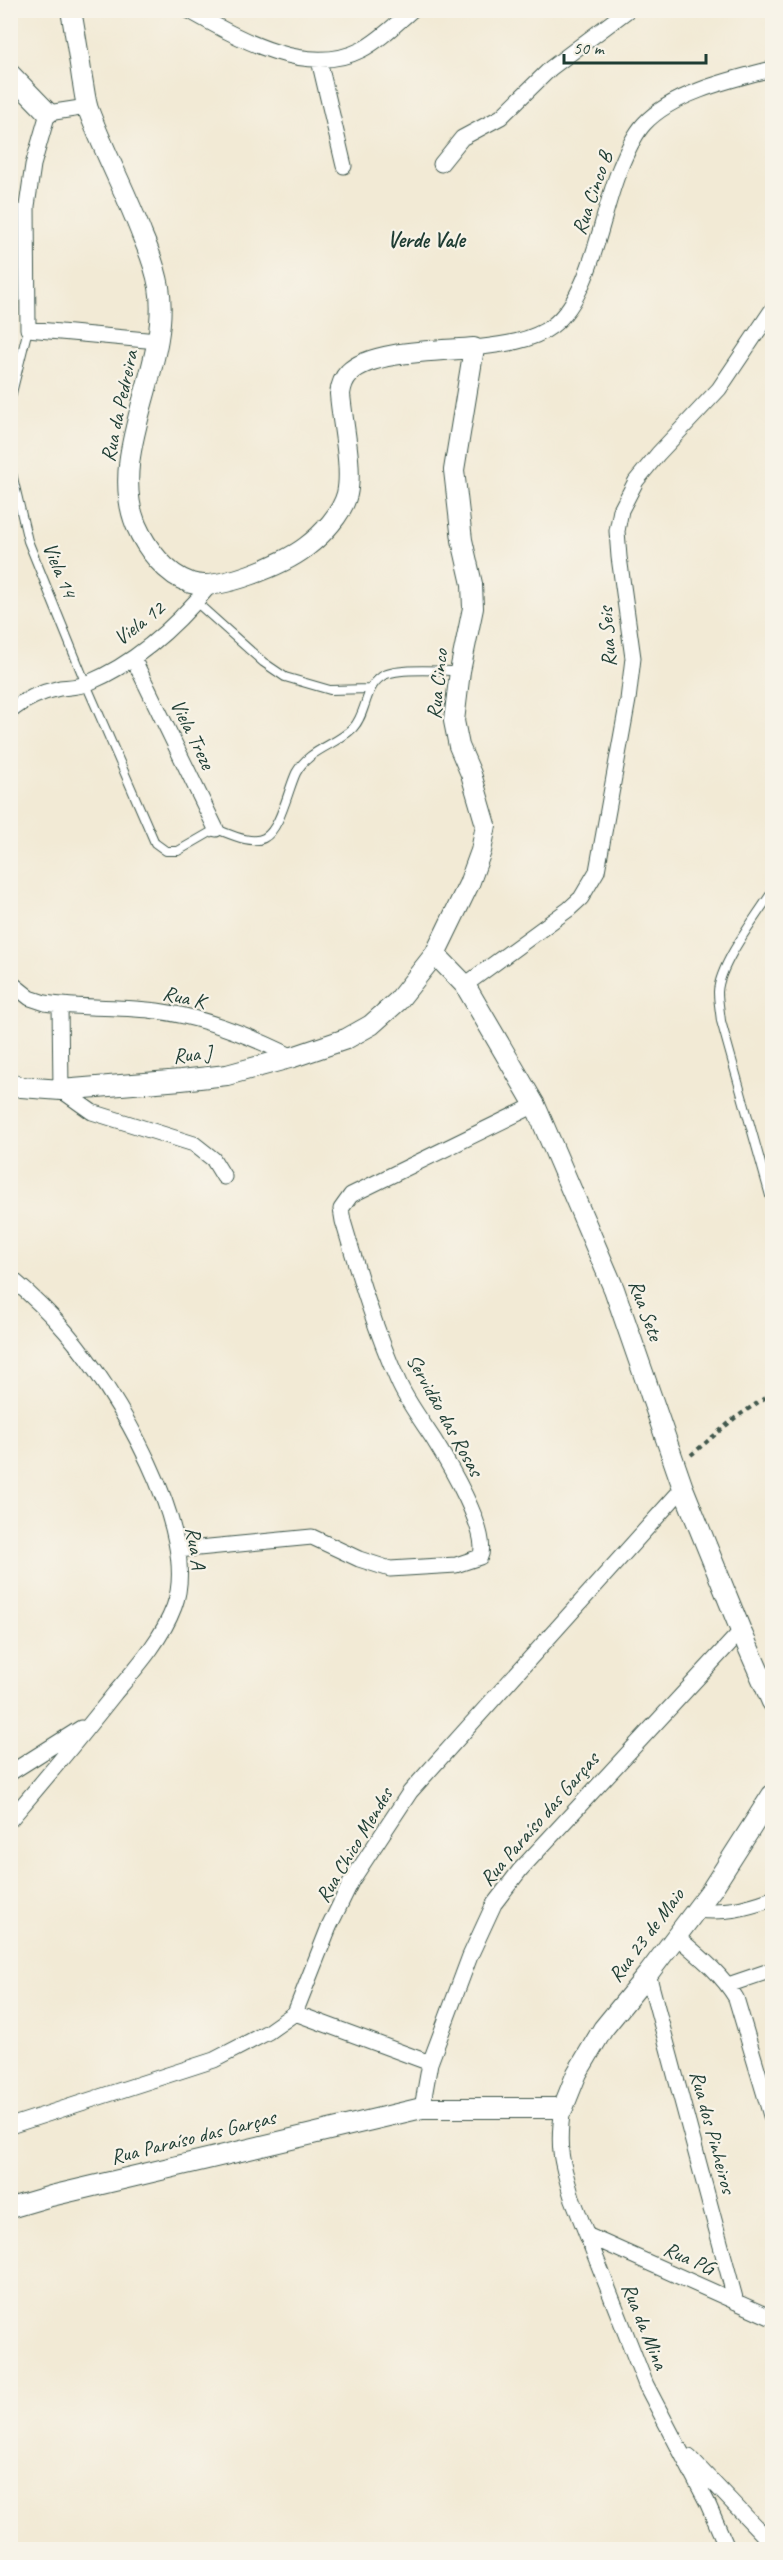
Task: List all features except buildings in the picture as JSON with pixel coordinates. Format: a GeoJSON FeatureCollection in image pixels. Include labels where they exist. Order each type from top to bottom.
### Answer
{"type":"FeatureCollection","features":[{"type":"Feature","properties":{"kind":"street","name":"Rua da Pedreira"},"geometry":{"type":"LineString","coordinates":[[71,10],[87,107],[124,188],[159,287],[158,341],[132,448],[130,501],[135,524],[147,546],[175,575],[192,584],[227,583],[260,571],[305,548],[334,519],[347,495],[349,473],[340,394],[342,383],[348,373],[361,364],[381,357],[474,348]]}},
{"type":"Feature","properties":{"kind":"street"},"geometry":{"type":"LineString","coordinates":[[188,10],[257,46],[319,60],[340,58],[362,50],[412,10]]}},
{"type":"Feature","properties":{"kind":"street"},"geometry":{"type":"LineString","coordinates":[[441,165],[462,138],[501,117],[551,68],[628,10]]}},
{"type":"Feature","properties":{"kind":"street"},"geometry":{"type":"LineString","coordinates":[[319,60],[344,166]]}},
{"type":"Feature","properties":{"kind":"street","name":"Rua Cinco B"},"geometry":{"type":"LineString","coordinates":[[474,348],[523,339],[551,327],[563,316],[577,293],[593,256],[612,188],[643,125],[665,107],[695,93],[772,69]]}},
{"type":"Feature","properties":{"kind":"street"},"geometry":{"type":"LineString","coordinates":[[10,74],[48,113]]}},
{"type":"Feature","properties":{"kind":"street"},"geometry":{"type":"LineString","coordinates":[[48,113],[87,107]]}},
{"type":"Feature","properties":{"kind":"street"},"geometry":{"type":"LineString","coordinates":[[48,113],[33,165],[27,206],[28,329],[158,341]]}},
{"type":"Feature","properties":{"kind":"street","name":"Rua Seis"},"geometry":{"type":"LineString","coordinates":[[465,985],[569,909],[581,898],[597,871],[633,658],[618,540],[621,510],[636,481],[719,389],[772,310]]}},
{"type":"Feature","properties":{"kind":"street","name":"Rua Cinco"},"geometry":{"type":"LineString","coordinates":[[371,1025],[398,1001],[435,954],[469,884],[481,851],[486,825],[471,774],[459,746],[454,722],[460,671],[473,608],[472,584],[457,505],[454,470],[474,348]]}},
{"type":"Feature","properties":{"kind":"street","name":"Viela 12"},"geometry":{"type":"LineString","coordinates":[[10,711],[21,702],[39,693],[86,684],[133,658],[167,632],[210,585]]}},
{"type":"Feature","properties":{"kind":"street","name":"Viela Treze"},"geometry":{"type":"LineString","coordinates":[[133,658],[216,830]]}},
{"type":"Feature","properties":{"kind":"street","name":"Rua Sete"},"geometry":{"type":"LineString","coordinates":[[435,954],[465,985],[535,1105],[614,1289],[683,1488],[772,1702]]}},
{"type":"Feature","properties":{"kind":"street","name":"Rua K"},"geometry":{"type":"LineString","coordinates":[[10,982],[30,998],[60,1005],[159,1011],[200,1020],[236,1032],[293,1057]]}},
{"type":"Feature","properties":{"kind":"street"},"geometry":{"type":"LineString","coordinates":[[60,1005],[61,1090],[81,1106],[99,1115],[194,1144],[213,1159],[224,1177]]}},
{"type":"Feature","properties":{"kind":"street","name":"Rua J"},"geometry":{"type":"LineString","coordinates":[[10,1084],[61,1090],[227,1075],[293,1057],[346,1039],[371,1025]]}},
{"type":"Feature","properties":{"kind":"street","name":"Servidão das Rosas"},"geometry":{"type":"LineString","coordinates":[[178,1550],[312,1537],[359,1559],[390,1569],[456,1566],[480,1557],[482,1547],[466,1498],[456,1476],[399,1383],[376,1327],[341,1209],[351,1195],[535,1105]]}},
{"type":"Feature","properties":{"kind":"street","name":"Rua A"},"geometry":{"type":"LineString","coordinates":[[10,1277],[36,1299],[67,1333],[123,1413],[161,1492],[172,1523],[178,1550],[179,1587],[167,1622],[146,1656],[10,1820]]}},
{"type":"Feature","properties":{"kind":"street","name":"Rua Chico Mendes"},"geometry":{"type":"LineString","coordinates":[[295,2013],[329,1927],[352,1880],[410,1792],[683,1488]]}},
{"type":"Feature","properties":{"kind":"street","name":"Rua Paraíso das Garças"},"geometry":{"type":"LineString","coordinates":[[422,2108],[430,2063],[470,1956],[494,1904],[520,1870],[741,1631]]}},
{"type":"Feature","properties":{"kind":"street"},"geometry":{"type":"LineString","coordinates":[[10,1773],[94,1720]]}},
{"type":"Feature","properties":{"kind":"street","name":"Rua 23 de Maio"},"geometry":{"type":"LineString","coordinates":[[563,2108],[577,2073],[603,2029],[696,1910],[752,1829],[772,1795]]}},
{"type":"Feature","properties":{"kind":"street"},"geometry":{"type":"LineString","coordinates":[[696,1910],[723,1912],[748,1908],[772,1899]]}},
{"type":"Feature","properties":{"kind":"street"},"geometry":{"type":"LineString","coordinates":[[676,1936],[728,1984],[736,1998],[772,2120]]}},
{"type":"Feature","properties":{"kind":"street"},"geometry":{"type":"LineString","coordinates":[[728,1984],[772,1970]]}},
{"type":"Feature","properties":{"kind":"street","name":"Rua dos Pinheiros"},"geometry":{"type":"LineString","coordinates":[[648,1974],[736,2302]]}},
{"type":"Feature","properties":{"kind":"street"},"geometry":{"type":"LineString","coordinates":[[10,2126],[214,2060],[268,2032],[295,2013],[430,2063]]}},
{"type":"Feature","properties":{"kind":"street","name":"Rua Paraíso das Garças"},"geometry":{"type":"LineString","coordinates":[[10,2208],[62,2193],[422,2108],[563,2108]]}},
{"type":"Feature","properties":{"kind":"street","name":"Rua da Mina"},"geometry":{"type":"LineString","coordinates":[[563,2108],[559,2136],[562,2166],[619,2320],[641,2374],[707,2502],[728,2550]]}},
{"type":"Feature","properties":{"kind":"street","name":"Rua PG"},"geometry":{"type":"LineString","coordinates":[[589,2236],[772,2318]]}},
{"type":"Feature","properties":{"kind":"street"},"geometry":{"type":"LineString","coordinates":[[678,2445],[772,2544]]}},
{"type":"Feature","properties":{"kind":"lane"},"geometry":{"type":"LineString","coordinates":[[10,401],[28,329]]}},
{"type":"Feature","properties":{"kind":"lane","name":"Viela 14"},"geometry":{"type":"LineString","coordinates":[[10,465],[28,541],[86,684],[155,843],[166,851],[178,851],[216,830]]}},
{"type":"Feature","properties":{"kind":"lane"},"geometry":{"type":"LineString","coordinates":[[196,602],[262,662],[285,677],[330,690],[369,689]]}},
{"type":"Feature","properties":{"kind":"lane"},"geometry":{"type":"LineString","coordinates":[[216,830],[256,841],[272,832],[298,769],[308,757],[342,737],[354,727],[360,717],[369,689],[382,675],[394,672],[460,671]]}},
{"type":"Feature","properties":{"kind":"lane"},"geometry":{"type":"LineString","coordinates":[[772,892],[736,949],[718,990],[721,1021],[772,1203]]}},
{"type":"Feature","properties":{"kind":"path"},"geometry":{"type":"LineString","coordinates":[[676,1467],[735,1418],[772,1393]]}},
{"type":"Feature","properties":{"kind":"district","name":"Verde Vale"},"geometry":{"type":"Point","coordinates":[426,239]}}]}
